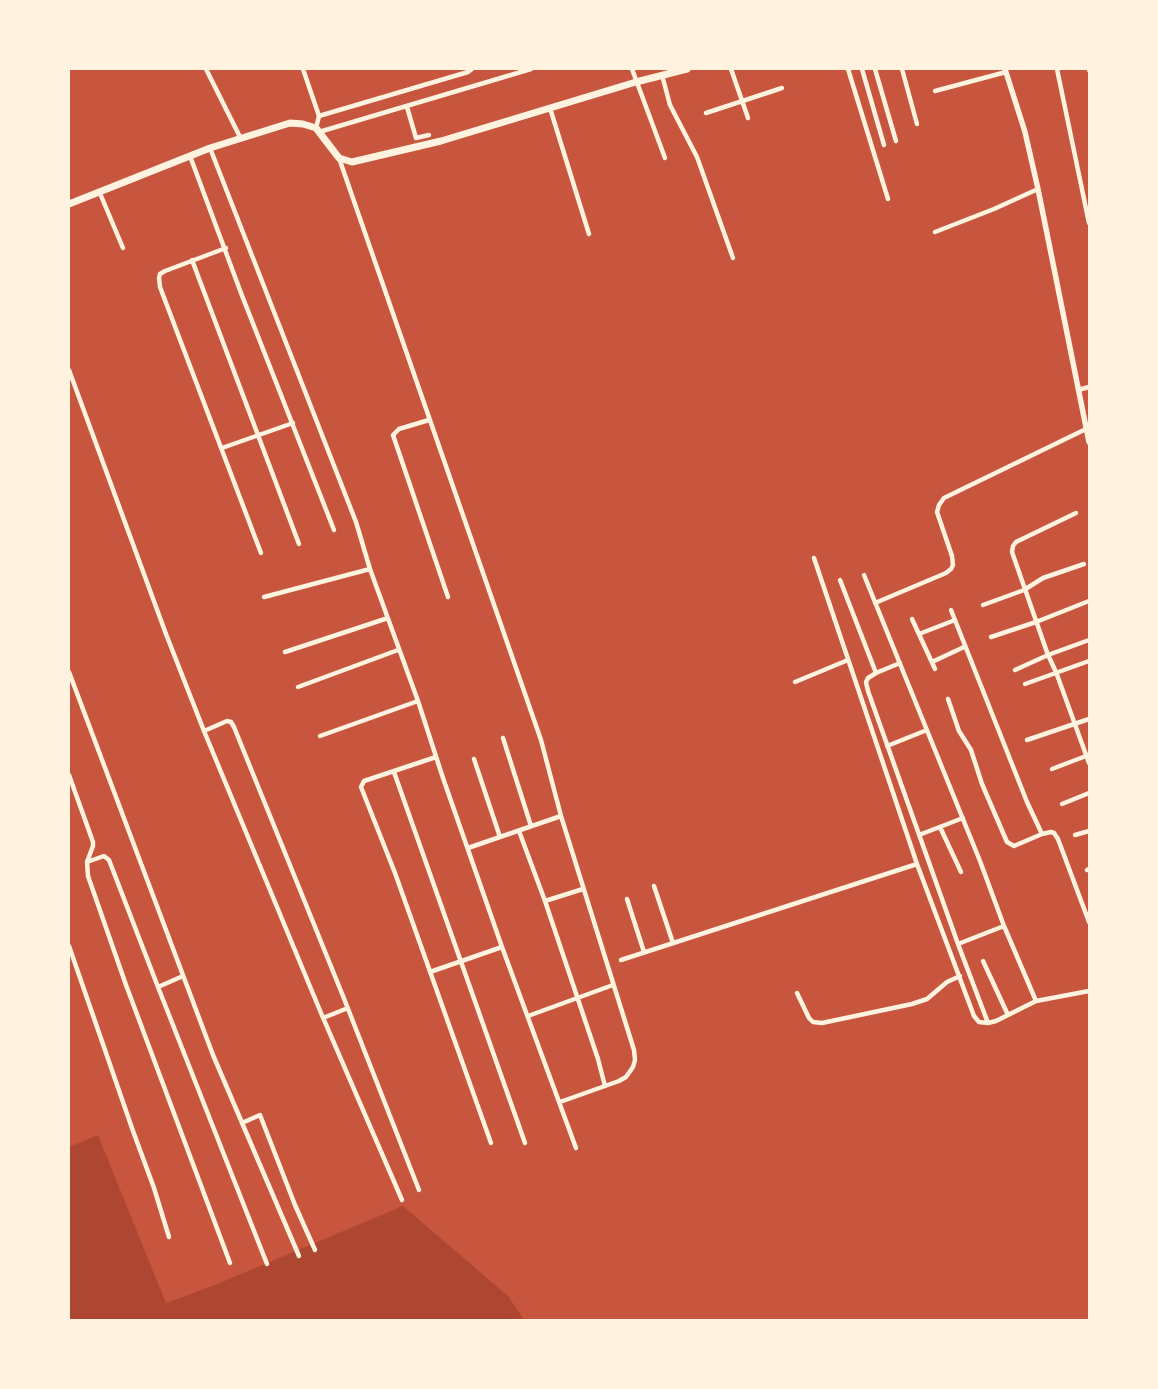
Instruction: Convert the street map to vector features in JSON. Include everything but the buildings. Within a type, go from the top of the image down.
[{"type":"main road","points":[[69,204],[210,148],[290,123],[303,124],[318,130],[339,158],[352,162],[441,142],[636,82],[687,69]]},
{"type":"street","points":[[206,69],[240,138]]},
{"type":"street","points":[[302,69],[319,116],[318,130],[407,107],[531,69]]},
{"type":"street","points":[[319,116],[468,72],[472,69]]},
{"type":"street","points":[[632,69],[665,158]]},
{"type":"street","points":[[731,69],[748,118]]},
{"type":"street","points":[[848,69],[888,199]]},
{"type":"street","points":[[862,69],[884,145]]},
{"type":"street","points":[[875,69],[896,141]]},
{"type":"street","points":[[902,69],[917,124]]},
{"type":"street","points":[[1057,69],[1089,224]]},
{"type":"street","points":[[936,91],[1005,70],[1022,123],[1038,188],[1089,442]]},
{"type":"street","points":[[662,75],[670,105],[697,156],[733,258]]},
{"type":"street","points":[[706,113],[782,88]]},
{"type":"street","points":[[407,107],[416,138],[428,135]]},
{"type":"street","points":[[550,108],[590,234]]},
{"type":"street","points":[[210,148],[356,522],[370,570],[418,701],[502,947],[576,1148]]},
{"type":"street","points":[[190,156],[226,248],[241,293],[334,530]]},
{"type":"street","points":[[339,158],[541,740],[561,816],[634,1050],[635,1060],[631,1071],[626,1077],[560,1102]]},
{"type":"street","points":[[935,232],[994,209],[1038,188]]},
{"type":"street","points":[[99,191],[123,248]]},
{"type":"street","points":[[226,248],[165,271],[160,274],[160,287],[261,553]]},
{"type":"street","points":[[192,260],[299,544]]},
{"type":"street","points":[[69,370],[204,732],[323,1018],[402,1200]]},
{"type":"street","points":[[1078,390],[1089,387]]},
{"type":"street","points":[[429,420],[399,429],[393,435],[448,597]]},
{"type":"street","points":[[222,448],[293,423]]},
{"type":"street","points":[[875,603],[946,573],[951,569],[953,565],[952,556],[937,512],[944,498],[1086,429]]},
{"type":"street","points":[[1076,513],[1016,542],[1012,552],[1024,590],[1089,763]]},
{"type":"street","points":[[814,558],[917,864],[974,1016],[979,1022],[988,1023],[1036,1001],[1089,991]]},
{"type":"street","points":[[983,606],[1024,590],[1043,578],[1084,564]]},
{"type":"street","points":[[264,597],[370,570]]},
{"type":"street","points":[[864,575],[928,730],[1004,926],[1036,1001]]},
{"type":"street","points":[[840,580],[876,673]]},
{"type":"street","points":[[991,637],[1089,601]]},
{"type":"street","points":[[951,610],[964,647],[1027,802],[1042,834]]},
{"type":"street","points":[[285,652],[388,618]]},
{"type":"street","points":[[912,620],[935,669]]},
{"type":"street","points":[[919,634],[955,620]]},
{"type":"street","points":[[1015,670],[1048,655],[1089,640]]},
{"type":"street","points":[[932,662],[964,647]]},
{"type":"street","points":[[298,687],[398,650]]},
{"type":"street","points":[[794,682],[848,660]]},
{"type":"street","points":[[1025,684],[1089,661]]},
{"type":"street","points":[[900,663],[868,678],[866,686],[918,835],[988,1023]]},
{"type":"street","points":[[69,672],[213,1055],[299,1256]]},
{"type":"street","points":[[948,699],[960,731],[971,750],[982,784],[1007,842],[1014,846],[1042,834],[1054,833],[1058,839],[1089,922]]},
{"type":"street","points":[[320,736],[418,701]]},
{"type":"street","points":[[1027,740],[1089,719]]},
{"type":"street","points":[[204,732],[227,721],[231,722],[234,727],[348,1008],[419,1190]]},
{"type":"street","points":[[887,746],[928,730]]},
{"type":"street","points":[[503,738],[531,826]]},
{"type":"street","points":[[1052,769],[1086,756]]},
{"type":"street","points":[[436,757],[364,781],[361,787],[395,873],[491,1143]]},
{"type":"street","points":[[474,759],[500,836]]},
{"type":"street","points":[[394,772],[526,1143]]},
{"type":"street","points":[[69,775],[93,842],[87,862],[88,876],[126,985],[230,1263]]},
{"type":"street","points":[[1062,804],[1089,794]]},
{"type":"street","points":[[468,848],[561,816]]},
{"type":"street","points":[[918,835],[963,818]]},
{"type":"street","points":[[940,827],[961,872]]},
{"type":"street","points":[[519,831],[546,901],[598,1059],[605,1086]]},
{"type":"street","points":[[1075,836],[1089,831]]},
{"type":"street","points":[[87,862],[104,856],[109,860],[267,1264]]},
{"type":"street","points":[[621,960],[917,864]]},
{"type":"street","points":[[654,886],[673,943]]},
{"type":"street","points":[[546,901],[583,889]]},
{"type":"street","points":[[627,899],[644,952]]},
{"type":"street","points":[[958,944],[1004,926]]},
{"type":"street","points":[[69,946],[126,1113],[154,1188],[169,1237]]},
{"type":"street","points":[[430,972],[502,947]]},
{"type":"street","points":[[983,960],[1008,1014]]},
{"type":"street","points":[[158,987],[183,976]]},
{"type":"street","points":[[797,993],[809,1018],[813,1022],[822,1023],[912,1004],[927,999],[947,982],[960,976]]},
{"type":"street","points":[[528,1016],[613,985]]},
{"type":"street","points":[[323,1018],[348,1008]]},
{"type":"street","points":[[242,1123],[260,1116],[315,1250]]},
{"type":"shaded area","points":[[98,1135],[166,1303],[215,1285],[403,1206],[508,1296],[524,1320],[69,1320],[69,1147]]}]
